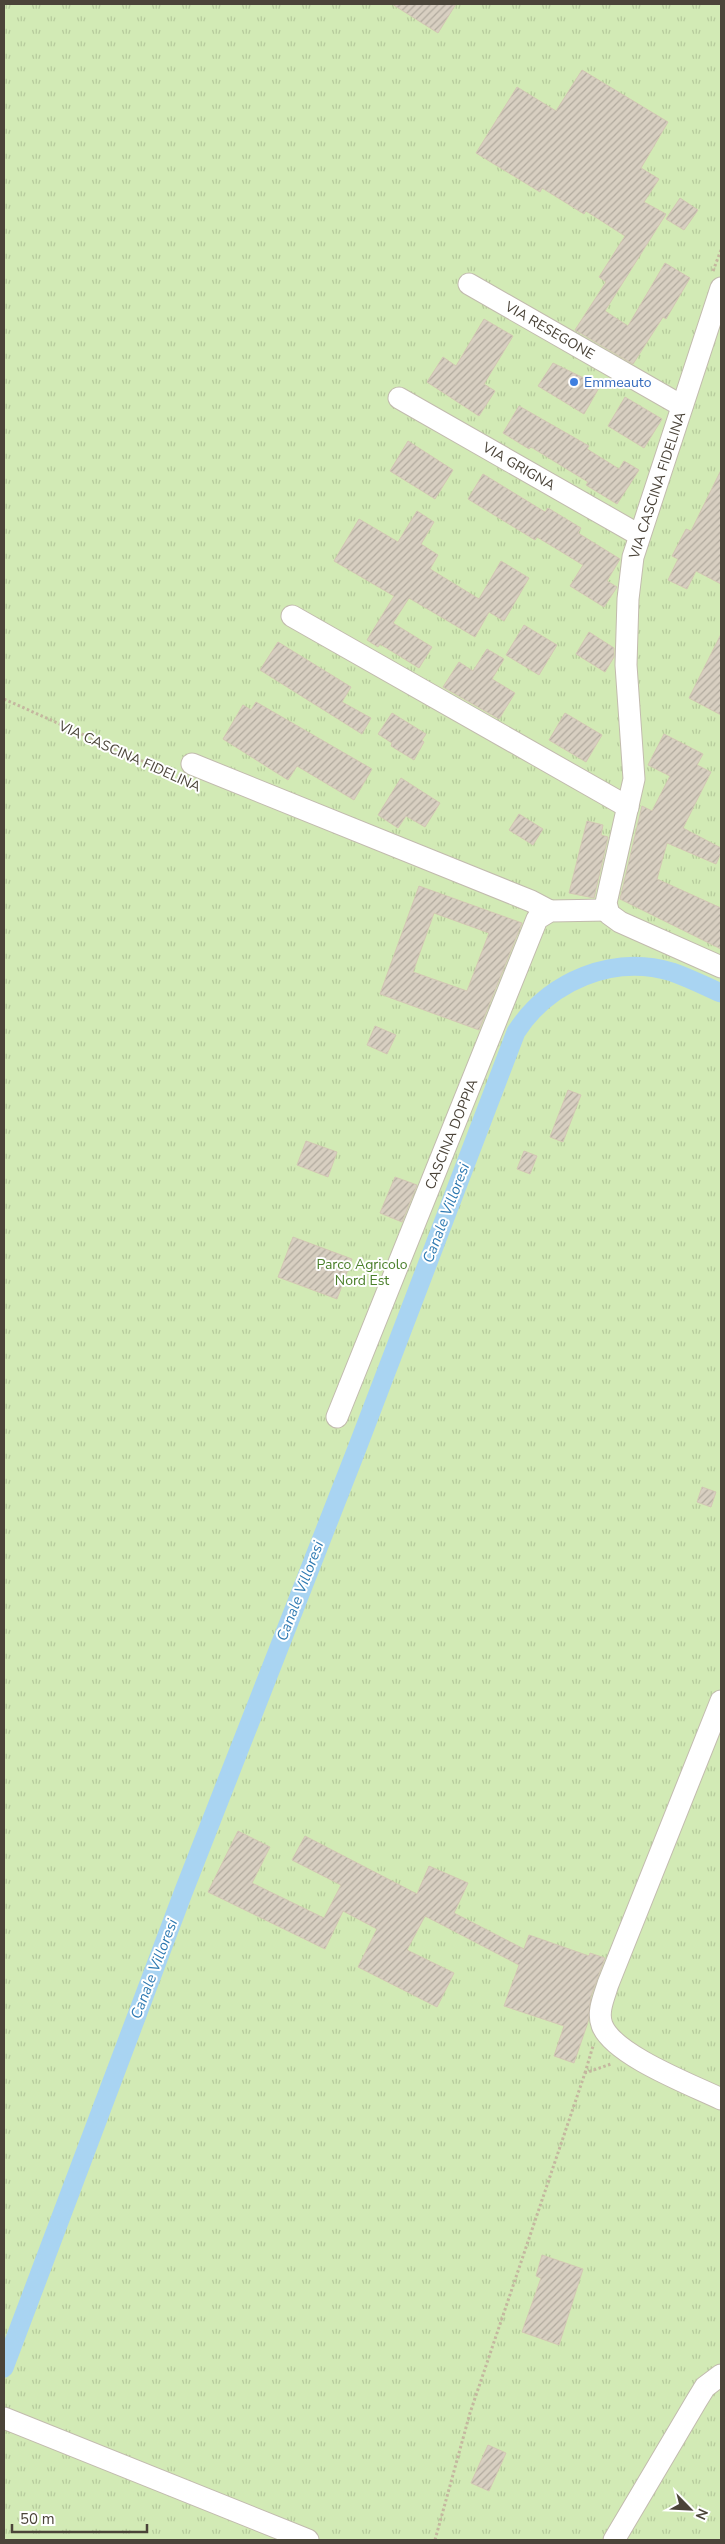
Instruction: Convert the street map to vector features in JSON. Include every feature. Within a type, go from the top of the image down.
[{"type":"street","name":"VIA RESEGONE","points":[[469,284],[682,406]]},
{"type":"street","name":"VIA CASCINA FIDELINA","points":[[607,910],[607,896],[634,779],[626,665],[626,628],[630,572],[639,535],[721,288]]},
{"type":"street","name":"VIA GRIGNA","points":[[399,398],[639,535]]},
{"type":"street","points":[[292,616],[628,807]]},
{"type":"street","points":[[189,772],[531,901],[550,911],[607,910],[612,917],[620,922],[721,967]]},
{"type":"street","name":"CASCINA DOPPIA","points":[[337,1417],[537,919],[550,911]]},
{"type":"street","points":[[721,1701],[608,1984],[601,2019],[606,2032],[624,2050],[721,2099]]},
{"type":"street","points":[[614,2540],[705,2387],[721,2375]]},
{"type":"street","points":[[4,2418],[308,2540]]},
{"type":"path","name":"VIA CASCINA FIDELINA","points":[[4,699],[189,772]]},
{"type":"path","points":[[435,2540],[470,2413],[585,2072],[615,2062]]},
{"type":"green space","name":"Parco Agricolo Nord Est","points":[[4,4],[721,4],[721,2540],[4,2540]]},
{"type":"building","points":[[392,4],[456,4],[438,33]]},
{"type":"building","points":[[582,70],[668,122],[641,168],[659,179],[644,202],[666,214],[605,311],[628,326],[665,263],[690,278],[666,319],[663,317],[633,364],[575,330],[606,282],[599,277],[625,236],[586,211],[584,214],[542,188],[540,192],[476,153],[517,87],[556,111]]},
{"type":"building","points":[[680,198],[698,210],[684,230],[666,219]]},
{"type":"building","points":[[484,319],[513,336],[484,384],[495,391],[479,416],[427,382],[443,357],[456,366]]},
{"type":"building","points":[[553,363],[600,386],[584,414],[538,386]]},
{"type":"building","points":[[625,397],[662,419],[644,448],[608,426]]},
{"type":"building","points":[[519,406],[589,446],[587,449],[619,469],[624,461],[639,470],[617,504],[586,485],[588,482],[531,447],[529,449],[503,433]]},
{"type":"building","points":[[408,441],[453,470],[435,499],[390,471]]},
{"type":"building","points":[[721,470],[721,584],[696,571],[687,589],[668,580],[678,559],[672,556],[686,529],[691,531]]},
{"type":"building","points":[[483,474],[545,512],[548,508],[581,528],[578,533],[620,559],[607,581],[617,587],[604,607],[570,586],[583,565],[537,537],[535,540],[468,499]]},
{"type":"building","points":[[417,511],[434,522],[421,544],[438,555],[430,569],[479,599],[501,561],[529,578],[504,621],[489,612],[475,637],[409,598],[393,623],[432,647],[419,668],[380,644],[378,647],[367,640],[394,596],[334,561],[359,519],[398,542]]},
{"type":"building","points":[[524,625],[557,645],[539,675],[506,655]]},
{"type":"building","points":[[589,632],[614,648],[614,657],[605,672],[576,654]]},
{"type":"building","points":[[721,634],[721,715],[689,698]]},
{"type":"building","points":[[278,642],[351,687],[342,702],[371,718],[362,734],[260,670]]},
{"type":"building","points":[[487,649],[504,659],[492,679],[515,693],[499,719],[443,687],[459,662],[473,671]]},
{"type":"building","points":[[256,702],[372,769],[354,800],[297,766],[288,780],[223,739],[243,705],[251,710]]},
{"type":"building","points":[[392,713],[426,734],[422,740],[424,742],[414,760],[391,746],[392,743],[378,734]]},
{"type":"building","points":[[565,713],[602,735],[586,762],[549,740]]},
{"type":"building","points":[[664,734],[703,754],[697,765],[711,772],[683,828],[721,848],[721,853],[716,864],[667,843],[657,879],[721,908],[721,949],[620,899],[642,806],[652,811],[670,776],[648,765]]},
{"type":"building","points":[[401,778],[440,803],[425,827],[406,816],[398,828],[378,815]]},
{"type":"building","points":[[519,814],[543,829],[533,845],[509,830]]},
{"type":"building","points":[[587,821],[603,825],[601,835],[608,837],[594,898],[569,893]]},
{"type":"building","points":[[419,886],[522,923],[479,1030],[380,994]],"holes":[[[434,913],[489,933],[467,991],[413,972]]]},
{"type":"building","points":[[375,1026],[396,1035],[387,1054],[367,1045]]},
{"type":"building","points":[[568,1090],[581,1095],[563,1142],[550,1137]]},
{"type":"building","points":[[306,1141],[337,1152],[328,1177],[297,1165]]},
{"type":"building","points":[[524,1151],[537,1156],[530,1174],[517,1169]]},
{"type":"building","points":[[395,1177],[417,1185],[402,1222],[380,1213]]},
{"type":"building","points":[[293,1237],[352,1259],[337,1299],[278,1277]]},
{"type":"building","points":[[702,1487],[716,1492],[711,1507],[697,1502]]},
{"type":"building","points":[[238,1831],[270,1847],[252,1883],[324,1918],[341,1885],[292,1860],[305,1836],[417,1894],[429,1866],[468,1883],[454,1913],[524,1949],[529,1935],[589,1956],[590,1953],[605,1958],[591,1996],[588,2022],[574,2063],[554,2056],[564,2026],[504,2006],[519,1965],[425,1916],[407,1950],[454,1973],[437,2007],[358,1967],[377,1929],[343,1911],[325,1949],[208,1892]]},
{"type":"building","points":[[542,2255],[583,2269],[559,2345],[522,2332],[541,2278],[536,2276]]},
{"type":"building","points":[[488,2445],[506,2453],[489,2491],[471,2483]]},
{"type":"waterway","name":"Canale Villoresi","points":[[4,2368],[183,1893],[356,1451],[516,1032],[530,1014],[564,986],[584,976],[605,970],[627,967],[650,967],[672,972],[721,993]]},
{"type":"place","name":"Emmeauto","points":[[574,382]]}]
